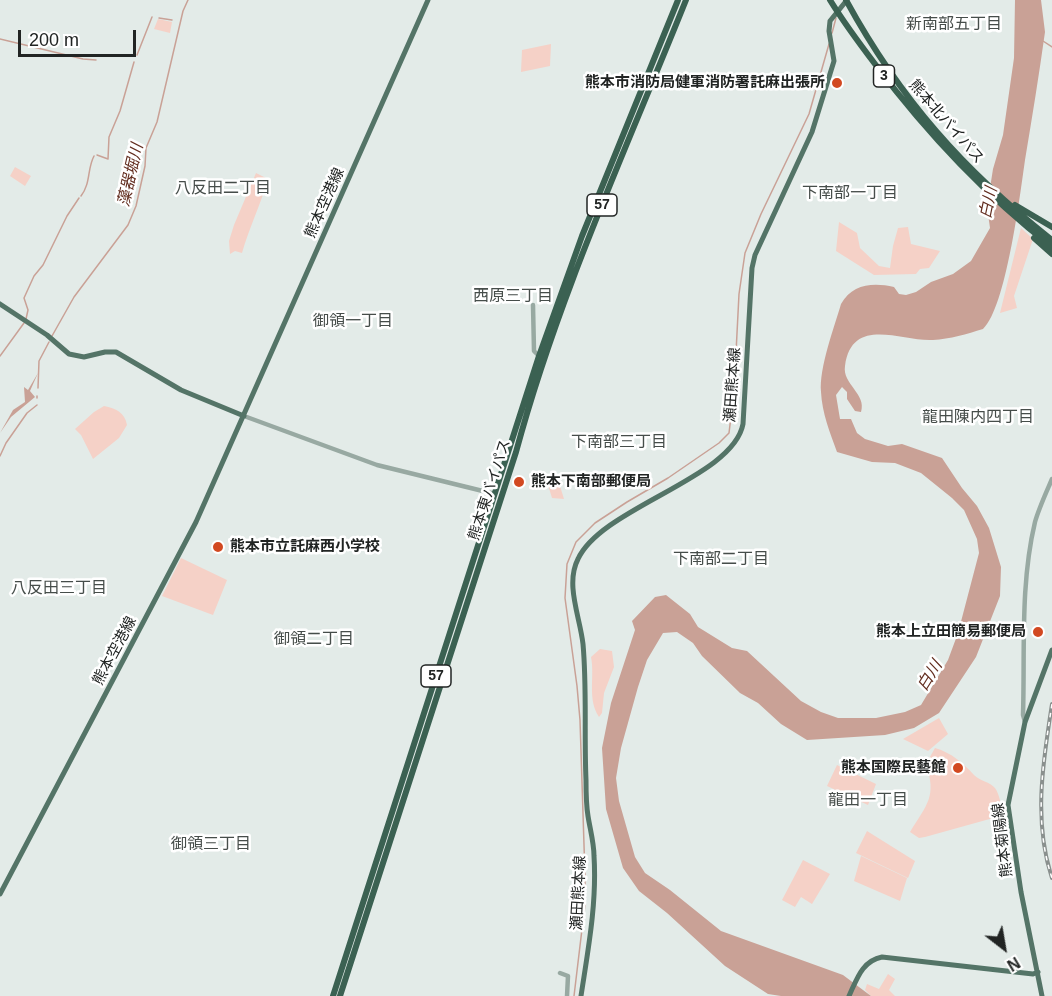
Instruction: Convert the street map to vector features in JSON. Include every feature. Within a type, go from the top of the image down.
[{"type":"highway","name":"熊本東バイパス","points":[[333,996],[539,356],[582,236],[678,0]]},
{"type":"highway","name":"熊本東バイパス","points":[[340,996],[526,412],[587,240],[686,0]]},
{"type":"highway","name":"熊本北バイパス","points":[[830,0],[896,92],[1006,210],[1052,247]]},
{"type":"highway","name":"熊本北バイパス","points":[[846,0],[900,88],[945,146],[1038,236],[1052,240]]},
{"type":"highway","name":"3","points":[[994,192],[1052,227]]},
{"type":"highway","name":"3","points":[[1038,236],[1052,254]]},
{"type":"main road","name":"熊本空港線","points":[[0,894],[195,524],[428,0]]},
{"type":"main road","name":"瀬田熊本線","points":[[581,996],[593,908],[594,854],[587,813],[584,655],[573,584],[577,559],[597,537],[622,518],[698,472],[734,446],[739,438],[743,424],[752,268],[763,236],[812,132],[834,61],[829,26],[846,0]]},
{"type":"main road","points":[[0,304],[47,335],[69,354],[84,357],[116,351],[181,390],[244,416]]},
{"type":"main road","name":"熊本菊陽線","points":[[1042,996],[1024,907],[1008,805],[1025,722],[1052,650]]},
{"type":"main road","points":[[849,996],[868,963],[876,958],[889,956],[1033,974],[1038,972]]},
{"type":"street","points":[[533,305],[534,351],[539,356]]},
{"type":"street","points":[[244,416],[377,465],[493,495],[502,490]]},
{"type":"street","points":[[1025,722],[1023,715],[1024,606],[1027,577],[1035,522],[1052,479]]},
{"type":"street","points":[[560,973],[568,976],[567,996]]},
{"type":"shaded area","points":[[158,19],[172,22],[170,33],[154,29]]},
{"type":"shaded area","points":[[551,44],[550,66],[521,72],[522,50]]},
{"type":"shaded area","points":[[15,167],[31,176],[25,186],[10,176]]},
{"type":"shaded area","points":[[256,173],[268,179],[242,253],[235,251],[230,254],[229,241],[234,225]]},
{"type":"shaded area","points":[[839,222],[857,233],[860,248],[879,266],[890,268],[898,228],[908,227],[911,244],[940,251],[929,268],[920,269],[916,274],[874,275],[836,251]]},
{"type":"shaded area","points":[[1021,228],[1033,239],[1014,296],[1017,308],[1000,313]]},
{"type":"shaded area","points":[[104,406],[119,412],[127,425],[119,438],[93,459],[81,435],[75,429]]},
{"type":"shaded area","points":[[548,485],[560,486],[564,499],[552,498]]},
{"type":"shaded area","points":[[181,558],[227,580],[213,615],[162,596]]},
{"type":"shaded area","points":[[600,649],[612,651],[614,667],[604,693],[602,713],[599,717],[593,703],[591,657]]},
{"type":"shaded area","points":[[939,718],[948,734],[928,751],[903,739]]},
{"type":"shaded area","points":[[935,748],[952,756],[976,777],[993,786],[998,794],[1004,815],[925,837],[919,838],[910,832],[928,800],[931,785],[926,764]]},
{"type":"shaded area","points":[[837,765],[876,784],[868,805],[827,786]]},
{"type":"shaded area","points":[[867,831],[915,861],[908,878],[856,853]]},
{"type":"shaded area","points":[[861,856],[907,878],[900,901],[854,881]]},
{"type":"shaded area","points":[[803,860],[830,874],[812,904],[801,897],[795,907],[782,900]]},
{"type":"shaded area","points":[[888,974],[895,979],[889,990],[895,996],[871,996],[865,990],[867,984],[879,989]]},
{"type":"water","name":"白川","points":[[1015,0],[1041,0],[1045,32],[1011,250],[999,299],[991,317],[983,329],[946,339],[921,340],[880,335],[868,336],[857,341],[850,350],[845,372],[861,400],[861,412],[855,411],[847,399],[847,392],[842,387],[836,395],[840,419],[851,419],[857,433],[865,439],[888,446],[902,444],[942,458],[977,506],[989,528],[1001,567],[1000,596],[976,657],[939,713],[914,728],[885,735],[807,740],[781,724],[758,703],[740,693],[702,656],[693,643],[677,632],[663,633],[647,660],[621,748],[616,778],[619,801],[635,857],[645,873],[721,931],[843,975],[871,996],[768,994],[725,966],[667,913],[639,891],[623,868],[606,809],[602,748],[611,703],[635,630],[632,621],[655,597],[666,595],[690,614],[698,627],[732,648],[747,651],[801,701],[838,718],[876,718],[905,712],[921,705],[948,660],[958,633],[979,553],[977,539],[964,510],[921,473],[895,463],[872,462],[837,452],[822,400],[822,372],[841,304],[851,292],[864,286],[878,285],[894,287],[899,294],[906,295],[916,292],[931,282],[953,274],[971,261],[990,228],[987,207],[993,169],[1003,135],[1014,58]]},
{"type":"water","points":[[38,373],[30,391],[35,397],[11,417],[0,433],[13,410],[25,402],[24,387],[28,390]]},
{"type":"waterway","name":"藻器堀川","points":[[52,336],[74,297],[128,225],[136,206],[145,166],[146,148],[157,122],[183,11],[188,0]]},
{"type":"waterway","points":[[137,55],[152,17]]},
{"type":"waterway","points":[[159,18],[172,20]]},
{"type":"waterway","points":[[832,33],[836,18]]},
{"type":"waterway","points":[[0,39],[83,59],[96,60]]},
{"type":"waterway","points":[[1043,41],[1052,47]]},
{"type":"waterway","points":[[574,996],[585,904],[585,876],[580,720],[565,598],[567,564],[576,542],[595,523],[668,478],[719,443],[729,433],[734,392],[739,294],[745,253],[809,114],[829,44]]},
{"type":"waterway","points":[[97,155],[108,159],[109,137],[120,111],[134,62]]},
{"type":"waterway","points":[[81,196],[94,156]]},
{"type":"waterway","points":[[26,319],[28,310],[24,298],[34,276],[43,265],[67,216],[79,198]]},
{"type":"waterway","points":[[0,356],[24,323]]},
{"type":"waterway","name":"藻器堀川","points":[[38,388],[39,361],[49,342]]},
{"type":"waterway","name":"藻器堀川","points":[[0,456],[6,443],[27,413],[37,405]]},
{"type":"railway","points":[[1052,704],[1043,770],[1041,813],[1046,857],[1052,878]]},
{"type":"place","name":"熊本市消防局健軍消防署託麻出張所","points":[[837,83]]},
{"type":"place","name":"熊本下南部郵便局","points":[[519,482]]},
{"type":"place","name":"熊本市立託麻西小学校","points":[[218,547]]},
{"type":"place","name":"熊本上立田簡易郵便局","points":[[1038,632]]},
{"type":"place","name":"熊本国際民藝館","points":[[958,768]]},
{"type":"district","name":"新南部五丁目","points":[[954,25]]},
{"type":"district","name":"八反田二丁目","points":[[223,189]]},
{"type":"district","name":"下南部一丁目","points":[[850,194]]},
{"type":"district","name":"西原三丁目","points":[[513,297]]},
{"type":"district","name":"御領一丁目","points":[[353,322]]},
{"type":"district","name":"龍田陳内四丁目","points":[[978,418]]},
{"type":"district","name":"下南部三丁目","points":[[619,443]]},
{"type":"district","name":"下南部二丁目","points":[[721,560]]},
{"type":"district","name":"八反田三丁目","points":[[59,589]]},
{"type":"district","name":"御領二丁目","points":[[314,640]]},
{"type":"district","name":"龍田一丁目","points":[[868,801]]},
{"type":"district","name":"御領三丁目","points":[[211,845]]}]
